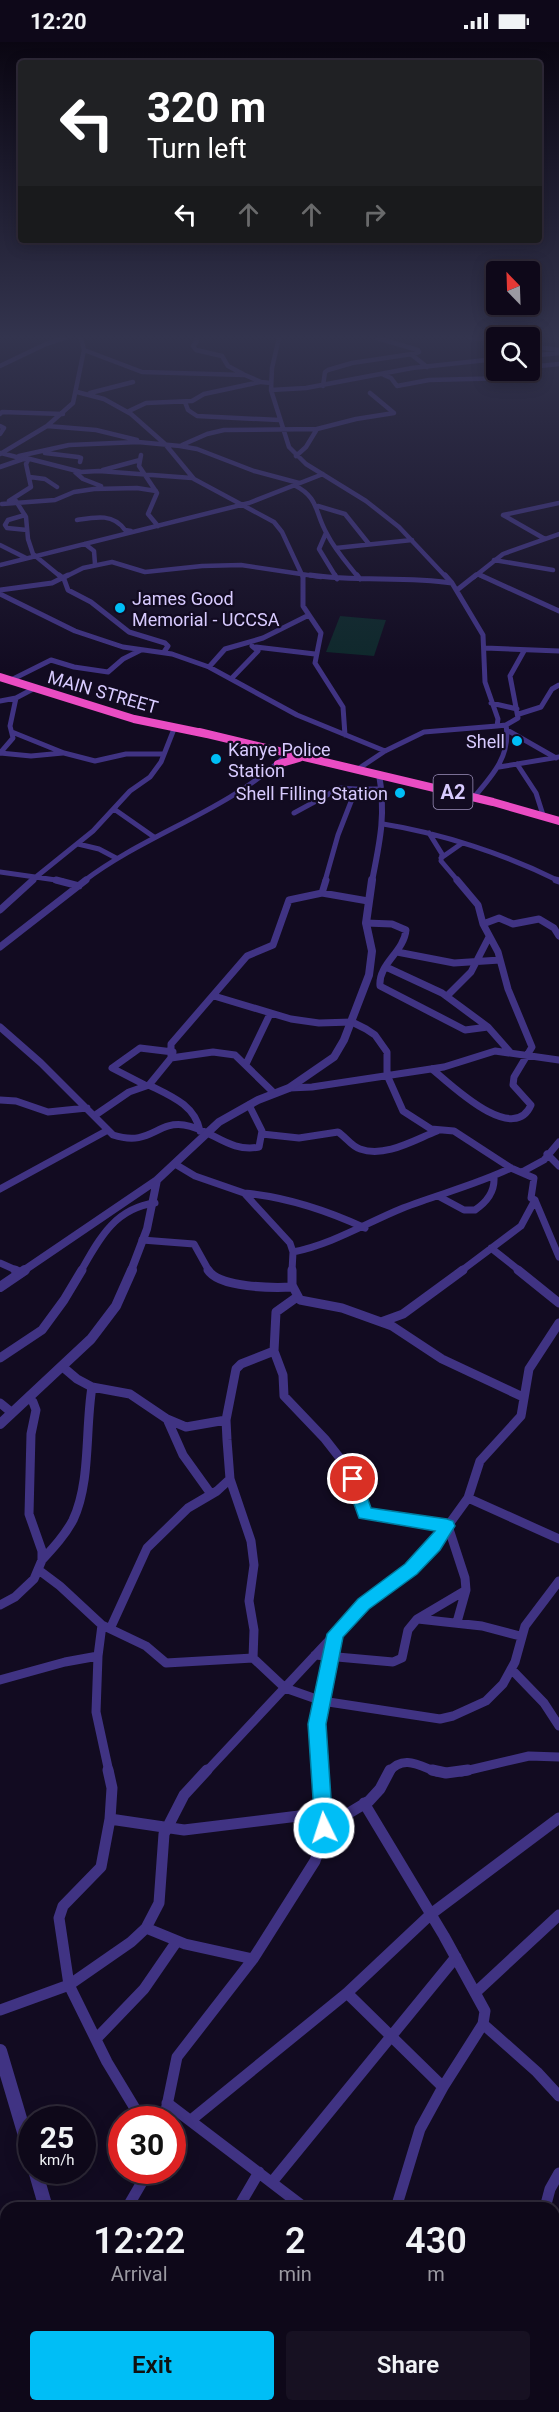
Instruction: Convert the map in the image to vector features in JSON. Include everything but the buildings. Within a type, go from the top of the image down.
[{"type":"highway","name":"MAIN STREET","points":[[0,677],[33,689],[174,729],[199,732],[346,767]]},
{"type":"highway","name":"MAIN STREET","points":[[199,732],[474,797],[559,821]]},
{"type":"highway","points":[[272,750],[275,758],[273,767]]},
{"type":"highway","points":[[273,767],[289,759],[303,757]]},
{"type":"street","points":[[15,501],[31,487],[22,449]]},
{"type":"street","points":[[0,467],[51,449]]},
{"type":"street","points":[[169,449],[192,478],[281,529],[303,575],[303,602],[320,630],[320,642],[315,654],[317,666],[343,707],[345,735]]},
{"type":"street","points":[[174,453],[178,449]]},
{"type":"street","points":[[195,449],[297,484],[310,494],[318,506],[326,533],[360,579]]},
{"type":"street","points":[[292,449],[296,456],[366,501],[412,540],[452,583],[477,621],[483,635],[485,682],[498,720],[497,726]]},
{"type":"street","points":[[296,456],[304,449]]},
{"type":"street","points":[[38,452],[78,457],[81,458],[80,462]]},
{"type":"street","points":[[1,453],[72,470],[101,470],[146,476],[192,478]]},
{"type":"street","points":[[101,470],[141,457],[139,466],[156,491]]},
{"type":"street","points":[[123,464],[139,466]]},
{"type":"street","points":[[72,470],[87,481],[106,488]]},
{"type":"street","points":[[0,565],[242,505],[266,498],[323,474]]},
{"type":"street","points":[[30,477],[45,479],[57,487]]},
{"type":"street","points":[[1,504],[15,501],[55,500],[74,492],[106,488],[156,491]]},
{"type":"street","points":[[156,491],[148,514],[158,526]]},
{"type":"street","points":[[15,501],[25,515],[35,556],[63,578],[66,586]]},
{"type":"street","points":[[559,503],[550,503],[503,515],[547,538],[559,539]]},
{"type":"street","points":[[318,506],[345,514],[369,544]]},
{"type":"street","points":[[25,515],[8,520],[5,525],[7,528],[27,530]]},
{"type":"street","points":[[77,520],[111,518],[121,522],[125,530],[135,531]]},
{"type":"street","points":[[326,533],[319,549],[337,579]]},
{"type":"street","points":[[457,590],[503,554],[559,534]]},
{"type":"street","points":[[336,548],[412,540]]},
{"type":"street","points":[[86,544],[94,551],[95,564]]},
{"type":"street","points":[[0,545],[26,558]]},
{"type":"street","points":[[494,560],[553,570]]},
{"type":"street","points":[[0,592],[52,583],[95,564],[120,562],[138,571],[152,573],[202,566],[241,566],[337,579],[428,579],[452,583]]},
{"type":"street","points":[[478,574],[559,611]]},
{"type":"street","points":[[52,583],[66,586],[129,632],[165,643],[168,646],[164,652]]},
{"type":"street","points":[[0,592],[75,631],[123,647],[164,652],[209,667],[291,712],[385,751]]},
{"type":"street","points":[[209,667],[222,650],[245,644],[293,625],[309,615]]},
{"type":"street","points":[[245,644],[315,654]]},
{"type":"street","points":[[232,678],[258,651],[256,647]]},
{"type":"street","points":[[485,648],[559,651]]},
{"type":"street","points":[[9,681],[51,660],[74,667],[108,672],[123,658],[142,650]]},
{"type":"street","points":[[474,797],[499,767],[505,750],[507,727],[518,718],[511,691],[510,675],[525,651]]},
{"type":"street","points":[[491,704],[518,712],[541,707],[552,689],[559,685]]},
{"type":"street","points":[[0,701],[16,698],[33,689]]},
{"type":"street","points":[[0,752],[12,740],[11,717],[16,698]]},
{"type":"street","points":[[358,769],[385,751],[431,731],[497,726],[507,727],[557,758]]},
{"type":"street","points":[[0,910],[36,877],[78,844],[130,791],[150,777],[161,762],[174,729]]},
{"type":"street","points":[[12,732],[64,753],[95,761],[126,754],[163,754]]},
{"type":"street","points":[[0,752],[26,757],[64,753]]},
{"type":"street","points":[[0,947],[116,858],[201,814],[249,785],[273,767],[287,752]]},
{"type":"street","points":[[499,767],[557,758]]},
{"type":"street","points":[[517,764],[536,793],[543,816]]},
{"type":"street","points":[[0,1287],[158,1180],[203,1132],[249,1105],[289,1088],[334,1058],[352,1022],[359,996],[369,975],[372,951],[366,923],[368,901],[383,824],[383,799],[379,774]]},
{"type":"street","points":[[294,813],[340,788],[380,789]]},
{"type":"street","points":[[322,893],[338,835],[357,789]]},
{"type":"street","points":[[114,809],[154,837]]},
{"type":"street","points":[[383,824],[461,844],[530,867],[559,881]]},
{"type":"street","points":[[429,834],[442,854],[441,861],[478,905],[483,924],[500,960],[508,989],[532,1047],[514,1077],[513,1085],[531,1105],[528,1113],[512,1118],[489,1114],[432,1069]]},
{"type":"street","points":[[78,844],[99,849],[116,858]]},
{"type":"street","points":[[441,858],[461,844]]},
{"type":"street","points":[[0,872],[59,880],[79,886]]},
{"type":"street","points":[[94,1116],[129,1092],[147,1085],[171,1054],[171,1044],[247,956],[273,945],[289,900],[322,893],[368,901]]},
{"type":"street","points":[[483,924],[499,918],[506,924],[512,925],[539,919],[556,927],[559,936]]},
{"type":"street","points":[[366,923],[392,924],[406,930],[407,933],[378,981],[380,986],[468,1031],[488,1027]]},
{"type":"street","points":[[447,996],[466,978],[476,963],[479,950],[489,937]]},
{"type":"street","points":[[397,952],[445,963],[500,960]]},
{"type":"street","points":[[386,967],[447,996],[488,1027],[510,1052]]},
{"type":"street","points":[[214,996],[270,1014],[319,1023],[352,1022],[375,1035],[389,1056],[387,1075],[403,1111],[431,1129],[454,1131],[511,1168],[535,1180],[531,1198],[534,1200],[559,1257]]},
{"type":"street","points":[[246,1064],[270,1014]]},
{"type":"street","points":[[0,1027],[41,1063],[113,1136],[134,1142],[171,1126],[186,1126],[247,1150],[262,1144],[261,1126],[249,1105]]},
{"type":"street","points":[[203,1132],[197,1119],[184,1104],[112,1068],[140,1046],[148,1046],[171,1054],[228,1053],[246,1064],[274,1093]]},
{"type":"street","points":[[289,1088],[312,1087],[432,1069],[495,1051],[558,1061]]},
{"type":"street","points":[[0,1100],[7,1099],[54,1113],[87,1108]]},
{"type":"street","points":[[0,1189],[108,1130]]},
{"type":"street","points":[[262,1134],[299,1138],[338,1132],[355,1147],[376,1151],[438,1130]]},
{"type":"street","points":[[522,1172],[544,1160],[559,1142]]},
{"type":"street","points":[[547,1154],[559,1166]]},
{"type":"street","points":[[175,1164],[195,1176],[244,1193],[268,1194],[342,1216],[365,1228]]},
{"type":"street","points":[[293,1252],[332,1242],[403,1208],[494,1177],[511,1168]]},
{"type":"street","points":[[438,1196],[464,1210],[475,1210],[492,1192],[496,1183],[494,1177]]},
{"type":"street","points":[[0,1424],[64,1368],[93,1338],[112,1312],[155,1203],[158,1180]]},
{"type":"street","points":[[244,1193],[285,1237],[293,1252],[293,1287],[297,1297],[305,1302],[342,1308],[381,1322],[405,1333],[442,1359],[523,1396]]},
{"type":"street","points":[[381,1322],[403,1314],[523,1226],[529,1205],[534,1200]]},
{"type":"street","points":[[0,1358],[43,1329],[63,1303],[101,1240],[120,1217],[136,1207],[155,1203]]},
{"type":"street","points":[[142,1240],[194,1244],[211,1275],[219,1281],[266,1288],[293,1287]]},
{"type":"street","points":[[491,1248],[559,1303]]},
{"type":"street","points":[[0,1263],[21,1273]]},
{"type":"street","points":[[297,1297],[276,1312],[274,1351],[283,1375],[284,1396],[325,1438],[350,1470],[362,1511],[369,1515],[447,1526]]},
{"type":"street","points":[[0,2010],[69,1985],[122,1949],[146,1928],[159,1903],[161,1846],[166,1829],[184,1795],[363,1604],[411,1569],[434,1545],[468,1498],[480,1461],[521,1416],[529,1369],[559,1323]]},
{"type":"street","points":[[253,1658],[254,1630],[249,1601],[254,1565],[251,1541],[230,1479],[226,1420],[236,1369],[241,1364],[274,1351]]},
{"type":"street","points":[[64,1368],[77,1379],[92,1387],[130,1394],[167,1419],[186,1427],[226,1420]]},
{"type":"street","points":[[42,1560],[64,1538],[80,1506],[92,1387]]},
{"type":"street","points":[[0,1605],[27,1587],[40,1571],[42,1560],[42,1551],[29,1514],[31,1434],[36,1410],[33,1402],[28,1398]]},
{"type":"street","points":[[0,1403],[11,1412]]},
{"type":"street","points":[[167,1419],[183,1455],[211,1494]]},
{"type":"street","points":[[134,2106],[69,1985],[60,1911],[101,1868],[110,1819],[112,1788],[96,1712],[98,1656],[106,1627],[147,1548],[188,1508],[230,1479]]},
{"type":"street","points":[[468,1498],[559,1539]]},
{"type":"street","points":[[447,1526],[465,1578],[466,1590],[457,1622]]},
{"type":"street","points":[[40,1571],[106,1627],[146,1646],[170,1665],[253,1658],[285,1688],[322,1701],[375,1707],[430,1718],[453,1717],[491,1698],[501,1689],[511,1669],[520,1636],[529,1619],[559,1581]]},
{"type":"street","points":[[315,1655],[371,1661],[398,1661],[402,1658],[408,1630],[417,1619],[466,1590]]},
{"type":"street","points":[[417,1619],[482,1626],[520,1636]]},
{"type":"street","points":[[166,2106],[177,2057],[253,1959],[315,1861],[322,1844],[324,1828],[317,1732],[335,1634]]},
{"type":"street","points":[[0,1680],[65,1662],[98,1656]]},
{"type":"street","points":[[511,1669],[544,1703],[559,1726]]},
{"type":"street","points":[[324,1828],[364,1803],[379,1790],[388,1772],[396,1764],[406,1761],[447,1773],[529,1755],[559,1757]]},
{"type":"street","points":[[364,1803],[485,2011],[483,2024],[442,2087],[416,2140],[398,2202]]},
{"type":"street","points":[[110,1819],[166,1829],[206,1829],[323,1813]]},
{"type":"street","points":[[191,2121],[347,1993],[430,1914],[559,1818]]},
{"type":"street","points":[[475,1993],[559,1915]]},
{"type":"street","points":[[146,1928],[177,1941],[253,1959]]},
{"type":"street","points":[[96,2039],[144,1989],[177,1941]]},
{"type":"street","points":[[273,2182],[456,1958]]},
{"type":"street","points":[[347,1993],[442,2087]]},
{"type":"street","points":[[483,2024],[537,2072],[559,2096]]},
{"type":"street","points":[[0,2051],[18,2112]]},
{"type":"street","points":[[167,2103],[298,2202]]},
{"type":"street","points":[[242,2202],[259,2172]]},
{"type":"street","points":[[547,2202],[550,2189],[559,2173]]},
{"type":"street","points":[[39,2184],[44,2202]]},
{"type":"street","points":[[130,2202],[141,2184]]},
{"type":"green space","points":[[340,616],[386,620],[374,656],[326,652]]},
{"type":"place","name":"James Good Memorial - UCCSA","points":[[120,608]]},
{"type":"place","name":"Shell","points":[[517,741]]},
{"type":"place","name":"Kanye Police Station","points":[[216,759]]},
{"type":"place","name":"Shell Filling Station","points":[[400,793]]},
{"type":"route","points":[[324,1828],[317,1724],[335,1634],[363,1604],[425,1556],[447,1526],[369,1515],[362,1511],[353,1479]]}]
